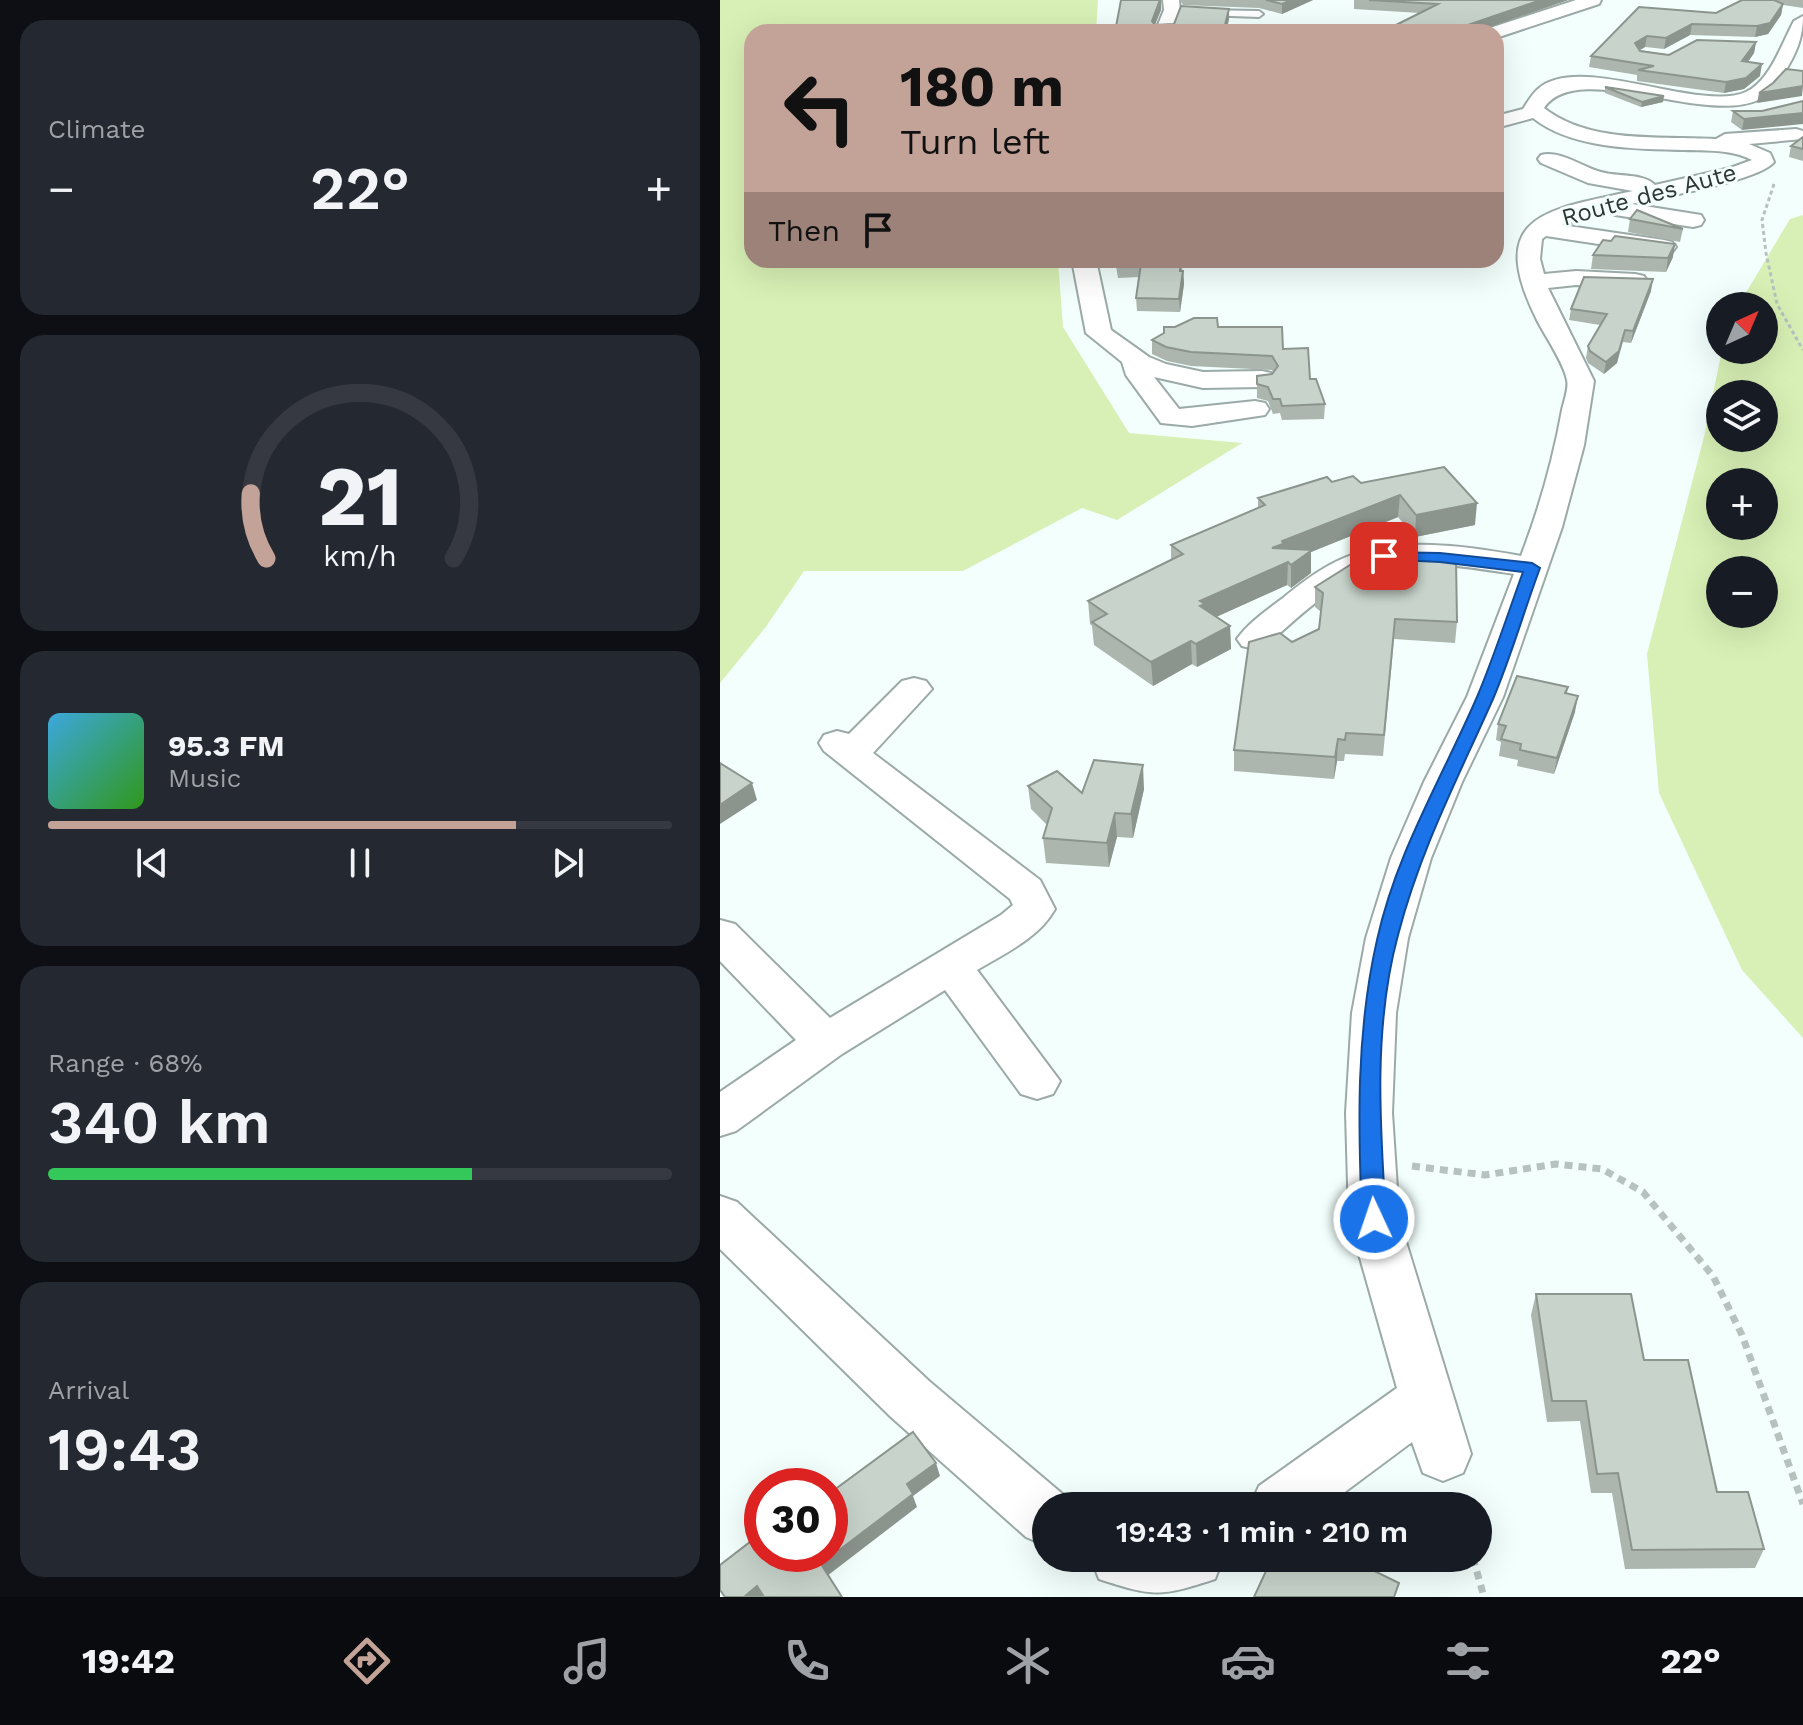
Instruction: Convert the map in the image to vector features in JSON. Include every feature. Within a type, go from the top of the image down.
[{"type":"street","points":[[1504,29],[1593,0]]},
{"type":"street","points":[[1504,120],[1535,112],[1535,101],[1544,93],[1572,85],[1613,84],[1718,102],[1746,99],[1782,73],[1792,38]]},
{"type":"street","points":[[1600,72],[1644,79],[1675,97],[1681,104],[1707,111],[1767,112]]},
{"type":"street","name":"Route des Aute","points":[[1443,1454],[1374,1219],[1369,1113],[1374,1013],[1387,938],[1411,858],[1443,782],[1485,697],[1532,568],[1570,445],[1581,381],[1547,315],[1534,282],[1528,259],[1531,236],[1559,216],[1761,166],[1764,162],[1763,157],[1754,152],[1731,146],[1658,144],[1587,133],[1553,123],[1535,112]]},
{"type":"street","points":[[1691,144],[1699,140],[1746,139],[1794,144]]},
{"type":"street","points":[[1548,159],[1613,182],[1673,188]]},
{"type":"street","points":[[1596,205],[1693,220]]},
{"type":"street","points":[[1540,228],[1669,248]]},
{"type":"street","points":[[1086,268],[1099,333],[1140,363],[1182,377],[1262,379]]},
{"type":"street","points":[[1534,282],[1576,278],[1649,281]]},
{"type":"street","points":[[1134,358],[1139,375],[1171,417],[1192,418],[1255,409]]},
{"type":"street","points":[[1254,639],[1271,623],[1355,565],[1384,556],[1440,557],[1532,568]]},
{"type":"street","points":[[720,1117],[826,1042],[1016,926],[1035,909],[1026,890],[845,748],[914,689]]},
{"type":"street","points":[[720,935],[826,1042]]},
{"type":"street","points":[[950,965],[1037,1081]]},
{"type":"street","points":[[720,1217],[910,1399],[1032,1505]]},
{"type":"street","points":[[1298,1492],[1428,1397]]},
{"type":"lane","points":[[1226,10],[1194,11],[1259,14]]},
{"type":"path","points":[[1761,166],[1776,180],[1762,220],[1777,304],[1803,350]]},
{"type":"path","points":[[1371,1160],[1485,1175],[1556,1164],[1602,1169],[1643,1192],[1713,1276],[1742,1335],[1803,1504]]},
{"type":"path","points":[[1477,1572],[1484,1597]]},
{"type":"green space","points":[[720,0],[1098,0],[1096,24],[744,24],[744,268],[1059,268],[1063,327],[1129,433],[1242,443],[1117,520],[1082,508],[963,571],[804,571],[765,628],[720,683]]},
{"type":"green space","points":[[1803,215],[1803,1038],[1742,970],[1659,793],[1647,654],[1706,427],[1706,452],[1778,452],[1778,380],[1716,380],[1719,364],[1778,364],[1778,292],[1746,292],[1790,219]]},
{"type":"building","points":[[1121,0],[1160,0],[1152,21],[1154,24],[1116,24]]},
{"type":"building","points":[[1266,0],[1291,0],[1282,4]]},
{"type":"building","points":[[1369,0],[1541,0],[1471,24],[1398,24],[1438,4]]},
{"type":"building","points":[[1742,0],[1774,0],[1783,4],[1770,23],[1757,26],[1692,24],[1666,38],[1647,36],[1635,43],[1640,51],[1669,55],[1697,40],[1756,42],[1742,61],[1762,64],[1746,78],[1726,82],[1638,70],[1654,66],[1591,56],[1639,7],[1716,13]]},
{"type":"building","points":[[1181,6],[1229,9],[1225,24],[1174,24]]},
{"type":"building","points":[[1786,69],[1803,71],[1803,86],[1759,93],[1773,83]]},
{"type":"building","points":[[1605,87],[1612,88],[1664,96],[1642,102]]},
{"type":"building","points":[[1803,101],[1803,113],[1744,119],[1733,111],[1762,111]]},
{"type":"building","points":[[1803,137],[1803,149],[1791,146]]},
{"type":"building","points":[[1637,210],[1683,229],[1630,219]]},
{"type":"building","points":[[1615,236],[1675,244],[1668,258],[1593,255],[1603,240],[1611,241]]},
{"type":"building","points":[[1140,268],[1180,268],[1183,271],[1179,299],[1136,298]]},
{"type":"building","points":[[1584,277],[1653,279],[1633,331],[1625,330],[1619,351],[1606,362],[1590,351],[1588,346],[1607,314],[1571,309]]},
{"type":"building","points":[[1194,318],[1217,318],[1218,327],[1282,327],[1283,349],[1308,348],[1310,379],[1316,379],[1325,404],[1282,406],[1280,399],[1273,399],[1268,387],[1257,384],[1257,376],[1272,374],[1278,366],[1272,356],[1191,352],[1166,347],[1152,340],[1164,333],[1164,327],[1175,327]]},
{"type":"building","points":[[1444,467],[1477,503],[1416,515],[1400,495],[1282,541],[1283,544],[1272,548],[1312,550],[1291,565],[1288,562],[1200,601],[1205,604],[1200,606],[1230,626],[1196,644],[1191,641],[1151,662],[1092,622],[1107,614],[1088,601],[1183,554],[1171,545],[1265,505],[1258,498],[1327,477],[1332,482],[1353,476],[1361,483]]},
{"type":"building","points":[[1366,555],[1456,559],[1457,622],[1395,619],[1384,735],[1346,733],[1345,740],[1338,739],[1335,757],[1234,750],[1249,642],[1280,633],[1292,642],[1319,629],[1323,593],[1315,587]]},
{"type":"building","points":[[1517,676],[1568,687],[1565,693],[1578,696],[1557,758],[1520,750],[1521,744],[1501,739],[1506,726],[1498,724]]},
{"type":"building","points":[[1094,760],[1143,765],[1131,814],[1115,813],[1107,843],[1043,838],[1052,808],[1028,786],[1057,771],[1082,793]]},
{"type":"building","points":[[720,763],[752,783],[720,805]]},
{"type":"building","points":[[1536,1294],[1631,1294],[1644,1360],[1688,1360],[1717,1492],[1748,1492],[1764,1549],[1632,1550],[1618,1473],[1597,1474],[1586,1401],[1552,1401]]},
{"type":"building","points":[[913,1432],[936,1463],[907,1484],[913,1494],[848,1543],[848,1480]]},
{"type":"building","points":[[744,1547],[744,1572],[826,1572],[842,1597],[764,1597],[757,1586],[744,1597],[725,1597],[720,1590],[720,1565]]},
{"type":"building","points":[[1266,1572],[1377,1572],[1399,1583],[1394,1597],[1254,1597]]},
{"type":"route","points":[[1374,1219],[1369,1113],[1374,1013],[1387,938],[1411,858],[1443,782],[1485,697],[1532,568],[1440,557],[1384,556]]}]
